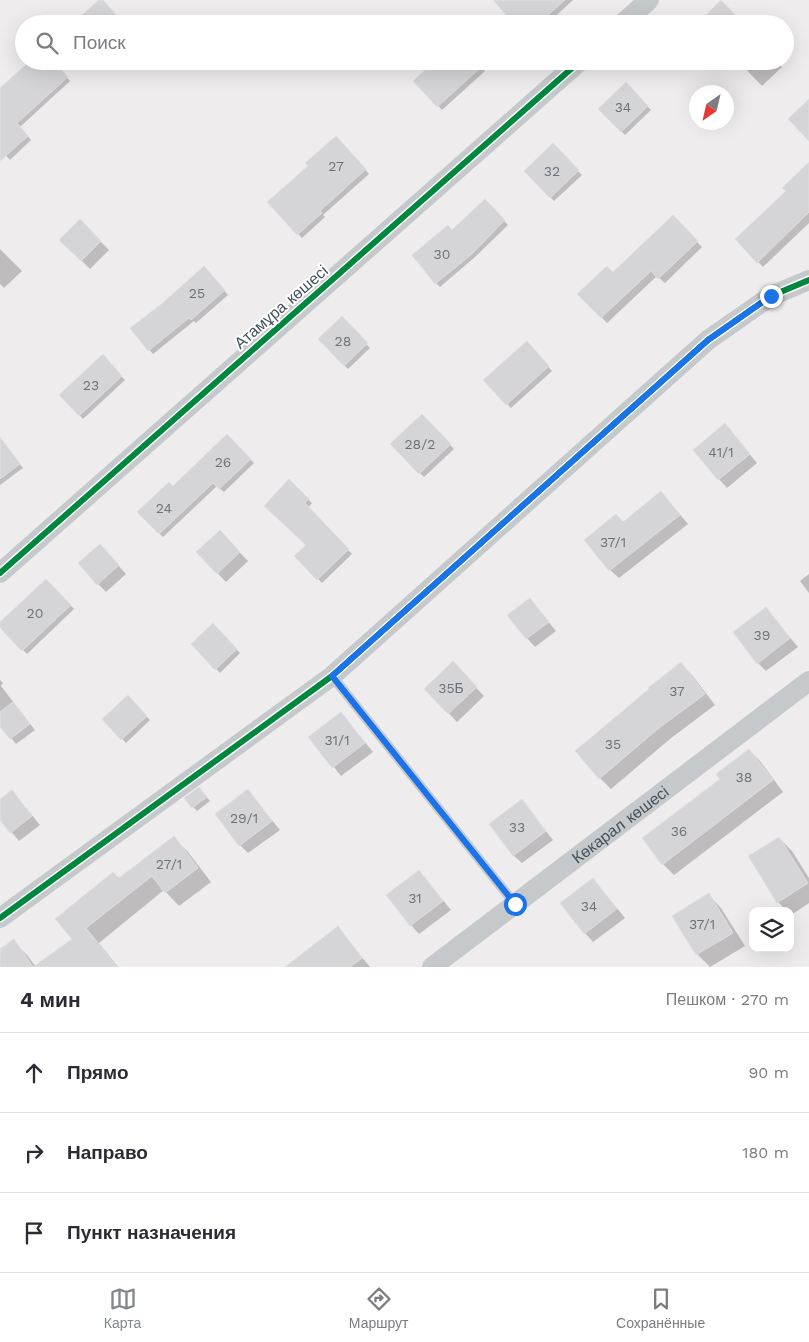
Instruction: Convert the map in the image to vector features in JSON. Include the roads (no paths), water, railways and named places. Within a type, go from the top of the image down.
[{"type":"street","points":[[632,15],[649,0]]},
{"type":"street","name":"Атамұра көшесі","points":[[0,573],[570,70]]},
{"type":"street","points":[[0,918],[332,676],[708,340],[771,296],[809,280]]},
{"type":"street","name":"Көкарал көшесі","points":[[432,967],[809,681]]},
{"type":"lane","points":[[332,676],[515,904]]}]
